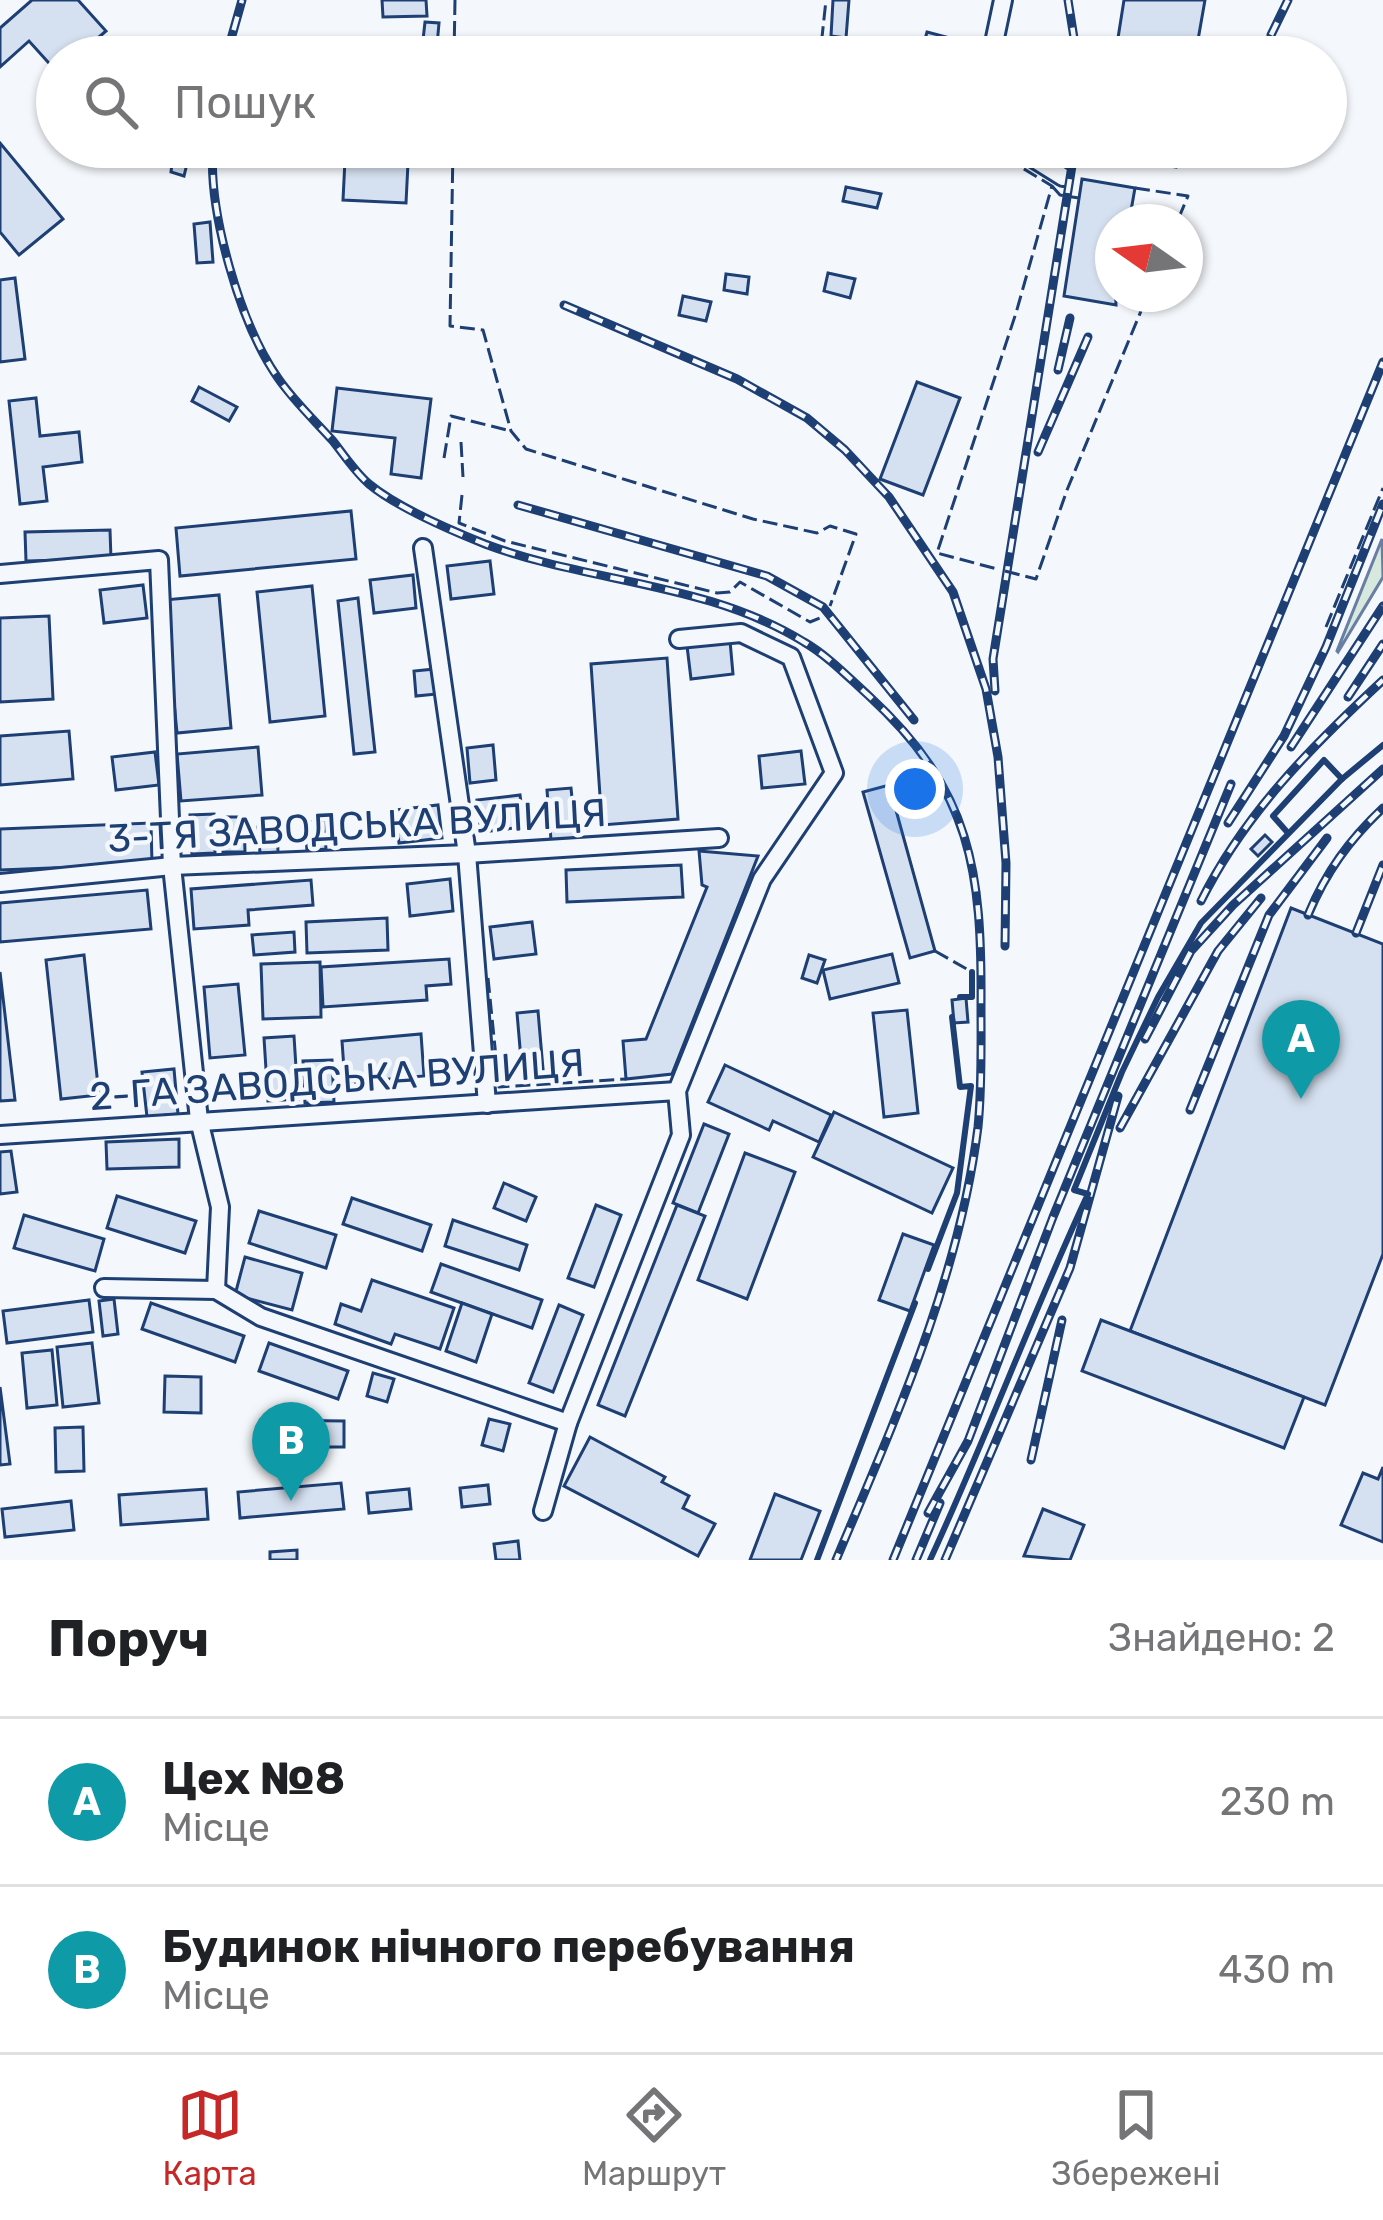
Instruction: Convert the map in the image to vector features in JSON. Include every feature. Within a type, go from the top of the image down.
[{"type":"street","points":[[996,36],[1003,0]]},
{"type":"street","points":[[1048,168],[1063,178]]},
{"type":"street","points":[[423,548],[467,854],[488,1104]]},
{"type":"street","points":[[0,574],[159,560],[172,866],[199,1120],[220,1207],[216,1290]]},
{"type":"street","points":[[543,1510],[568,1423],[681,1135],[677,1091],[762,879],[834,772],[791,657],[740,633],[679,639]]},
{"type":"street","name":"3-ТЯ ЗАВОДСЬКА ВУЛИЦЯ","points":[[0,883],[172,866],[719,838]]},
{"type":"street","name":"2-ГА ЗАВОДСЬКА ВУЛИЦЯ","points":[[0,1135],[677,1091]]},
{"type":"street","points":[[104,1288],[216,1290],[261,1317],[568,1423]]},
{"type":"shaded area","points":[[1382,539],[1383,577],[1338,652],[1337,651]]},
{"type":"building","points":[[32,0],[78,0],[106,31],[100,36],[36,36],[36,49],[29,41],[0,67],[0,28]]},
{"type":"building","points":[[382,0],[426,0],[427,16],[383,17]]},
{"type":"building","points":[[833,0],[849,0],[846,36],[831,36]]},
{"type":"building","points":[[1124,0],[1205,0],[1199,36],[1118,36]]},
{"type":"building","points":[[425,22],[439,23],[438,36],[423,36]]},
{"type":"building","points":[[0,143],[63,219],[19,255],[0,232]]},
{"type":"building","points":[[345,168],[408,168],[406,203],[343,200]]},
{"type":"building","points":[[1082,179],[1135,188],[1132,204],[1095,204],[1095,301],[1064,296]]},
{"type":"building","points":[[846,187],[881,194],[877,208],[843,201]]},
{"type":"building","points":[[210,222],[213,262],[197,263],[194,224]]},
{"type":"building","points":[[828,273],[855,279],[850,298],[824,291]]},
{"type":"building","points":[[726,274],[749,277],[747,294],[724,290]]},
{"type":"building","points":[[15,278],[25,359],[0,362],[0,280]]},
{"type":"building","points":[[683,296],[711,302],[706,321],[679,315]]},
{"type":"building","points":[[917,382],[960,398],[923,495],[880,479]]},
{"type":"building","points":[[199,387],[237,407],[229,421],[192,401]]},
{"type":"building","points":[[337,388],[431,399],[421,478],[391,474],[395,438],[332,431]]},
{"type":"building","points":[[36,398],[40,436],[79,432],[82,462],[43,467],[47,501],[20,504],[9,401]]},
{"type":"building","points":[[351,511],[356,559],[180,576],[176,528]]},
{"type":"building","points":[[110,530],[111,559],[26,561],[25,532]]},
{"type":"building","points":[[490,561],[494,594],[451,599],[447,566]]},
{"type":"building","points":[[413,575],[416,608],[374,613],[370,580]]},
{"type":"building","points":[[143,585],[147,618],[104,623],[100,590]]},
{"type":"building","points":[[312,586],[325,716],[270,722],[257,592]]},
{"type":"building","points":[[219,595],[231,728],[177,733],[164,600]]},
{"type":"building","points":[[358,598],[375,752],[354,754],[338,601]]},
{"type":"building","points":[[49,616],[53,699],[0,702],[0,618]]},
{"type":"building","points":[[730,641],[733,674],[691,679],[687,646]]},
{"type":"building","points":[[667,658],[678,819],[602,825],[591,664]]},
{"type":"building","points":[[435,669],[437,694],[416,696],[414,671]]},
{"type":"building","points":[[69,731],[73,779],[0,785],[0,736]]},
{"type":"building","points":[[493,745],[496,780],[470,783],[467,748]]},
{"type":"building","points":[[258,747],[262,795],[181,801],[177,754]]},
{"type":"building","points":[[801,751],[805,784],[762,788],[759,756]]},
{"type":"building","points":[[155,752],[159,785],[116,790],[112,757]]},
{"type":"building","points":[[889,785],[935,951],[910,958],[863,792]]},
{"type":"building","points":[[571,788],[576,838],[551,840],[547,790]]},
{"type":"building","points":[[520,795],[524,827],[481,832],[477,800]]},
{"type":"building","points":[[438,805],[442,838],[399,843],[395,810]]},
{"type":"building","points":[[214,814],[215,853],[192,854],[190,815]]},
{"type":"building","points":[[222,817],[244,817],[245,852],[223,852]]},
{"type":"building","points":[[324,821],[326,849],[307,851],[305,822]]},
{"type":"building","points":[[151,823],[152,864],[0,870],[0,829]]},
{"type":"building","points":[[277,826],[278,852],[260,853],[258,827]]},
{"type":"building","points":[[1265,835],[1272,842],[1258,856],[1251,849]]},
{"type":"building","points":[[699,851],[758,856],[672,1074],[626,1079],[623,1041],[646,1039],[707,887],[702,885]]},
{"type":"building","points":[[681,865],[683,897],[567,902],[566,870]]},
{"type":"building","points":[[450,879],[453,911],[410,916],[407,884]]},
{"type":"building","points":[[311,880],[313,905],[248,910],[249,925],[194,929],[191,889]]},
{"type":"building","points":[[147,890],[151,929],[0,942],[0,903]]},
{"type":"building","points":[[1291,908],[1383,944],[1383,1254],[1325,1405],[1130,1331]]},
{"type":"building","points":[[387,918],[388,950],[307,953],[306,922]]},
{"type":"building","points":[[532,922],[536,954],[494,959],[490,927]]},
{"type":"building","points":[[294,932],[295,952],[254,955],[252,935]]},
{"type":"building","points":[[892,954],[899,983],[830,999],[823,970]]},
{"type":"building","points":[[84,955],[99,1095],[61,1099],[46,960]]},
{"type":"building","points":[[809,955],[825,960],[817,983],[802,978]]},
{"type":"building","points":[[449,959],[451,984],[426,986],[427,1000],[323,1007],[321,967]]},
{"type":"building","points":[[320,962],[321,1017],[263,1019],[261,964]]},
{"type":"building","points":[[0,972],[15,1100],[0,1101]]},
{"type":"building","points":[[238,984],[245,1055],[210,1058],[204,987]]},
{"type":"building","points":[[966,998],[968,1022],[954,1023],[952,1000]]},
{"type":"building","points":[[907,1010],[918,1113],[884,1117],[873,1013]]},
{"type":"building","points":[[538,1011],[543,1069],[522,1071],[517,1013]]},
{"type":"building","points":[[421,1034],[424,1076],[345,1083],[342,1041]]},
{"type":"building","points":[[294,1036],[298,1099],[268,1101],[264,1038]]},
{"type":"building","points":[[332,1060],[334,1102],[305,1103],[303,1061]]},
{"type":"building","points":[[725,1065],[831,1115],[819,1142],[773,1121],[769,1130],[708,1102]]},
{"type":"building","points":[[174,1069],[178,1114],[147,1117],[142,1072]]},
{"type":"building","points":[[834,1112],[953,1168],[932,1213],[813,1157]]},
{"type":"building","points":[[704,1124],[729,1134],[698,1213],[673,1203]]},
{"type":"building","points":[[179,1139],[179,1167],[107,1169],[106,1142]]},
{"type":"building","points":[[11,1151],[17,1192],[0,1194],[0,1152]]},
{"type":"building","points":[[745,1153],[795,1172],[747,1299],[698,1280]]},
{"type":"building","points":[[504,1183],[536,1197],[526,1221],[494,1208]]},
{"type":"building","points":[[117,1196],[196,1221],[185,1253],[107,1228]]},
{"type":"building","points":[[352,1198],[431,1225],[422,1251],[343,1224]]},
{"type":"building","points":[[596,1205],[621,1215],[594,1287],[568,1278]]},
{"type":"building","points":[[677,1205],[705,1216],[625,1416],[598,1405]]},
{"type":"building","points":[[259,1211],[336,1235],[326,1268],[249,1243]]},
{"type":"building","points":[[24,1215],[104,1239],[95,1271],[14,1248]]},
{"type":"building","points":[[453,1220],[527,1245],[519,1270],[445,1246]]},
{"type":"building","points":[[903,1234],[934,1245],[910,1311],[879,1300]]},
{"type":"building","points":[[245,1257],[302,1273],[292,1310],[235,1295]]},
{"type":"building","points":[[441,1264],[542,1300],[532,1328],[431,1292]]},
{"type":"building","points":[[372,1280],[454,1308],[440,1349],[395,1334],[391,1344],[335,1324],[341,1304],[361,1311]]},
{"type":"building","points":[[114,1299],[118,1334],[103,1336],[99,1301]]},
{"type":"building","points":[[89,1300],[93,1332],[7,1343],[3,1311]]},
{"type":"building","points":[[151,1303],[244,1336],[235,1362],[142,1329]]},
{"type":"building","points":[[462,1303],[492,1314],[476,1362],[446,1351]]},
{"type":"building","points":[[559,1305],[583,1315],[553,1392],[529,1383]]},
{"type":"building","points":[[1101,1320],[1304,1397],[1284,1448],[1082,1371]]},
{"type":"building","points":[[92,1343],[99,1403],[63,1407],[57,1347]]},
{"type":"building","points":[[269,1343],[348,1371],[338,1399],[259,1371]]},
{"type":"building","points":[[52,1350],[57,1405],[27,1408],[22,1353]]},
{"type":"building","points":[[373,1373],[394,1379],[387,1402],[367,1396]]},
{"type":"building","points":[[165,1376],[201,1377],[201,1413],[164,1412]]},
{"type":"building","points":[[0,1387],[10,1464],[0,1465]]},
{"type":"building","points":[[489,1419],[510,1424],[503,1451],[482,1445]]},
{"type":"building","points":[[261,1420],[344,1421],[344,1447],[327,1447],[327,1441],[261,1441]]},
{"type":"building","points":[[83,1427],[84,1471],[56,1472],[55,1428]]},
{"type":"building","points":[[590,1437],[665,1477],[662,1482],[689,1496],[683,1508],[715,1524],[698,1556],[564,1486]]},
{"type":"building","points":[[1383,1467],[1383,1542],[1341,1525],[1363,1473],[1378,1479]]},
{"type":"building","points":[[341,1483],[344,1509],[240,1518],[238,1492]]},
{"type":"building","points":[[488,1485],[490,1504],[462,1507],[460,1488]]},
{"type":"building","points":[[206,1489],[208,1519],[121,1525],[119,1495]]},
{"type":"building","points":[[409,1489],[411,1509],[369,1513],[367,1493]]},
{"type":"building","points":[[775,1494],[820,1511],[801,1560],[750,1560]]},
{"type":"building","points":[[71,1501],[74,1530],[5,1537],[2,1509]]},
{"type":"building","points":[[1043,1509],[1084,1525],[1070,1560],[1024,1556]]},
{"type":"building","points":[[518,1541],[520,1560],[496,1560],[494,1544]]},
{"type":"building","points":[[297,1550],[297,1560],[270,1560],[270,1552]]},
{"type":"railway","points":[[232,36],[242,0]]},
{"type":"railway","points":[[1068,0],[1074,36]]},
{"type":"railway","points":[[1271,35],[1288,0]]},
{"type":"railway","points":[[213,168],[229,267],[264,355],[284,386],[369,484],[409,510],[485,544],[728,607],[804,642],[838,667],[903,731],[950,800],[964,836],[978,914],[978,1127],[969,1184],[940,1294],[902,1402],[836,1560]]},
{"type":"railway","points":[[995,691],[993,659],[1072,168]]},
{"type":"railway","points":[[564,305],[737,379],[807,418],[889,497],[953,592],[986,689],[998,757],[1006,863],[1005,946]]},
{"type":"railway","points":[[1058,370],[1070,318]]},
{"type":"railway","points":[[1038,452],[1088,337]]},
{"type":"railway","points":[[893,1560],[1383,362]]},
{"type":"railway","points":[[1228,823],[1284,736],[1326,647],[1383,504]]},
{"type":"railway","points":[[518,505],[767,576],[823,607],[914,720]]},
{"type":"railway","points":[[1291,747],[1383,606]]},
{"type":"railway","points":[[1348,697],[1383,644]]},
{"type":"railway","points":[[1201,901],[1259,810],[1330,730],[1383,680]]},
{"type":"railway","points":[[1145,1039],[1191,951],[1233,905],[1383,769]]},
{"type":"railway","points":[[928,1513],[968,1441],[1053,1217],[1231,784]]},
{"type":"railway","points":[[1308,915],[1340,857],[1383,808]]},
{"type":"railway","points":[[1190,1110],[1269,915],[1327,838]]},
{"type":"railway","points":[[1356,933],[1383,865]]},
{"type":"railway","points":[[1120,1128],[1218,951],[1261,898]]},
{"type":"railway","points":[[945,1560],[1070,1268],[1118,1096]]},
{"type":"railway","points":[[1031,1460],[1062,1320]]},
{"type":"railway","points":[[916,1560],[940,1503]]},
{"type":"fence","points":[[454,36],[455,0]]},
{"type":"fence","points":[[822,36],[826,0]]},
{"type":"fence","points":[[453,168],[450,326],[483,330],[511,431],[526,449],[753,519],[817,533],[830,526],[856,534],[830,606]]},
{"type":"fence","points":[[997,569],[937,553],[1016,313],[1052,186],[1022,168]]},
{"type":"fence","points":[[1052,186],[1060,195],[1079,198]]},
{"type":"fence","points":[[1135,188],[1188,196],[1185,204]]},
{"type":"fence","points":[[1005,571],[1036,579],[1141,312]]},
{"type":"fence","points":[[444,458],[451,416],[511,431]]},
{"type":"fence","points":[[461,442],[463,477]]},
{"type":"fence","points":[[1326,627],[1383,488]]},
{"type":"fence","points":[[462,495],[459,523],[505,541],[717,593],[730,592],[740,582],[810,622],[822,617]]},
{"type":"fence","points":[[935,951],[972,972]]},
{"type":"fence","points":[[488,978],[499,1087],[626,1079]]},
{"type":"wall","points":[[930,1560],[1088,1194],[1074,1190],[1158,997],[1201,923],[1342,779],[1383,745]]},
{"type":"wall","points":[[1288,833],[1273,816],[1324,760],[1342,779]]},
{"type":"wall","points":[[960,997],[972,997],[972,972]]},
{"type":"wall","points":[[928,1269],[957,1193],[971,1086],[960,1087],[952,1017]]},
{"type":"wall","points":[[817,1560],[915,1303]]},
{"type":"place","name":"Цех №8","points":[[1301,1099]]},
{"type":"place","name":"Будинок нічного перебування","points":[[291,1501]]}]
